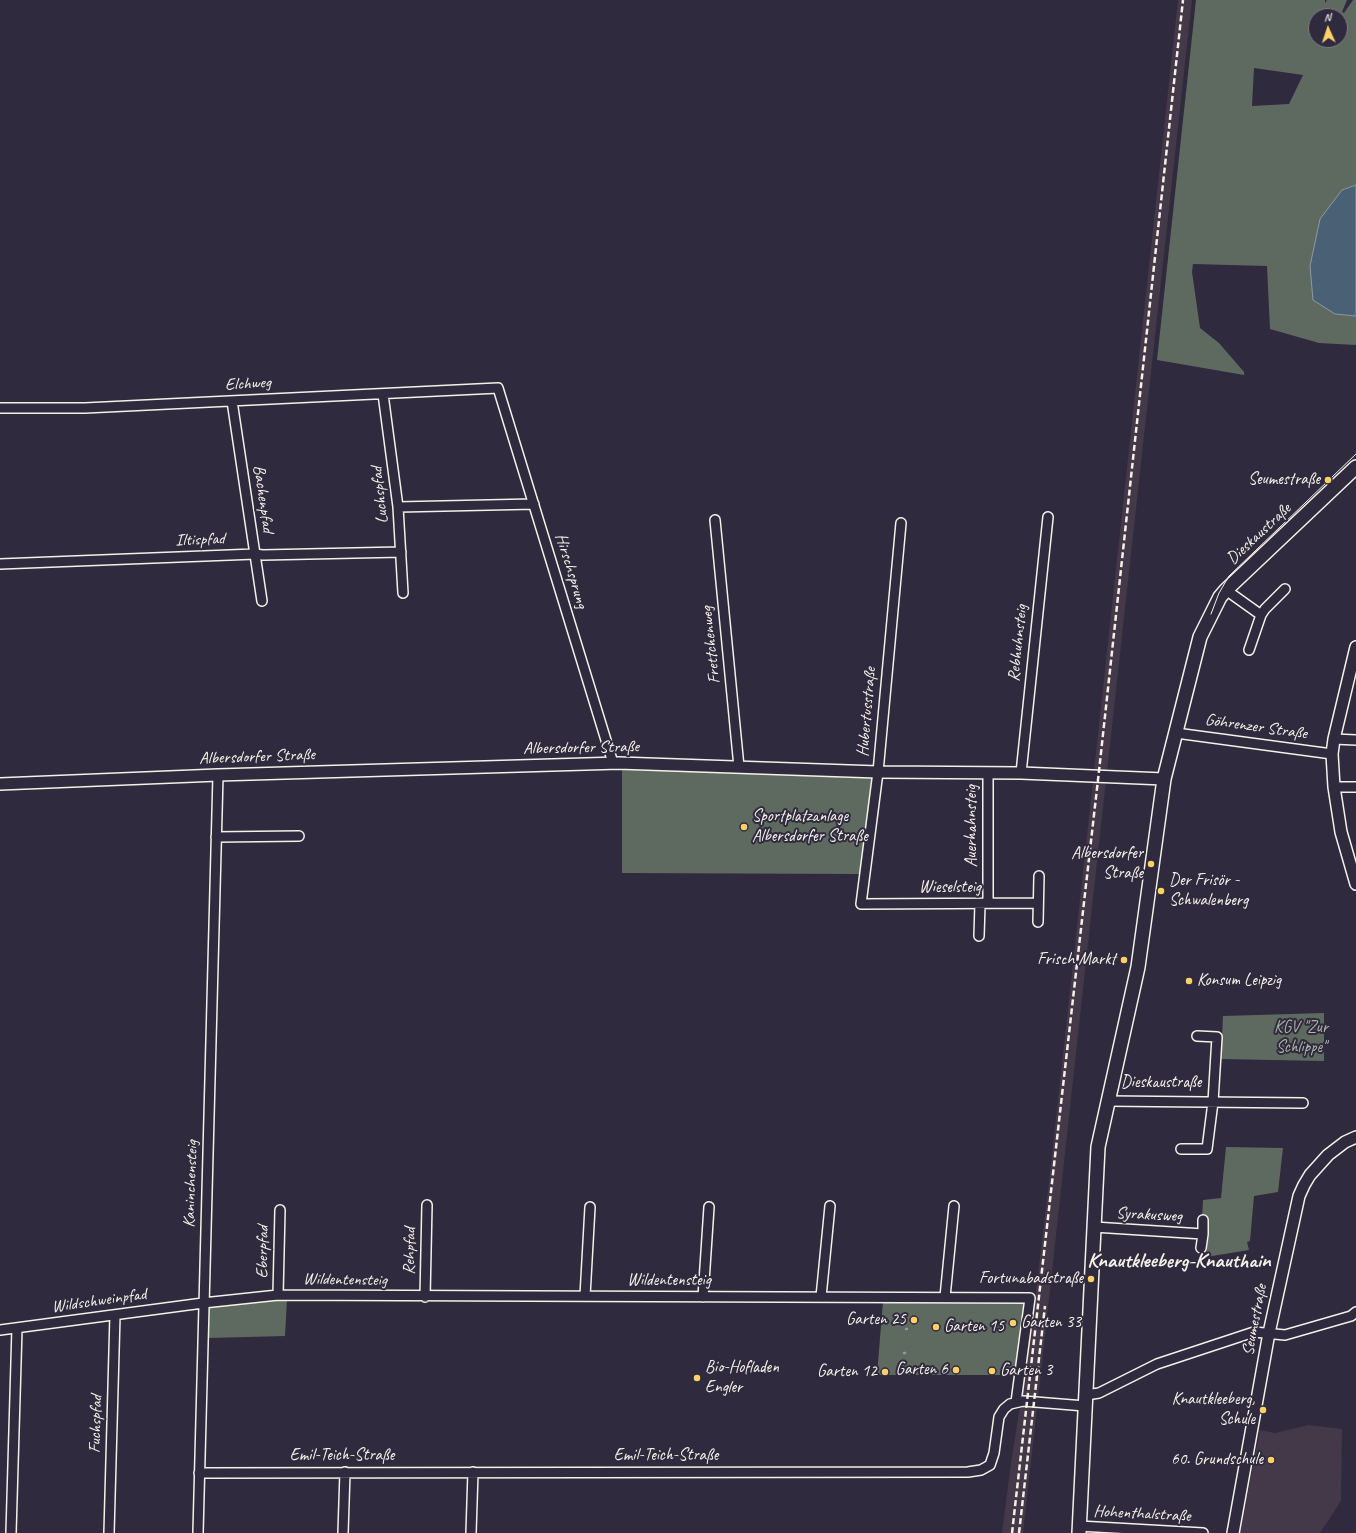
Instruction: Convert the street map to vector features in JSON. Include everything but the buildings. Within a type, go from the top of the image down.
[{"type":"main road","name":"Dieskaustraße","points":[[1079,1530],[1098,1147],[1138,967],[1164,779],[1200,637],[1220,597],[1226,590],[1356,467]]},
{"type":"street","name":"Elchweg","points":[[0,408],[85,408],[498,388]]},
{"type":"street","name":"Hirschsprung","points":[[498,388],[613,763]]},
{"type":"street","name":"Luchspfad","points":[[383,394],[398,507],[403,593]]},
{"type":"street","name":"Bachenpfad","points":[[232,401],[262,601]]},
{"type":"street","points":[[398,507],[534,504]]},
{"type":"street","name":"Rebhuhnsteig","points":[[1021,774],[1048,516]]},
{"type":"street","name":"Frettchenweg","points":[[715,520],[739,766]]},
{"type":"street","name":"Hubertusstraße","points":[[861,904],[878,772],[901,523]]},
{"type":"street","name":"Iltispfad","points":[[0,564],[255,554],[401,552]]},
{"type":"street","points":[[1249,650],[1261,615],[1265,608],[1285,589]]},
{"type":"street","points":[[1226,590],[1261,615]]},
{"type":"street","points":[[1356,647],[1334,739],[1332,754],[1334,787],[1341,832],[1356,884]]},
{"type":"street","name":"Göhrenzer Straße","points":[[1176,733],[1332,754]]},
{"type":"street","points":[[1334,739],[1356,740]]},
{"type":"street","name":"Albersdorfer Straße","points":[[0,784],[218,775],[613,763],[739,766],[878,772],[988,773],[1164,779]]},
{"type":"street","name":"Auerhahnsteig","points":[[980,936],[984,904],[988,773]]},
{"type":"street","name":"Kaninchensteig","points":[[198,1533],[218,775]]},
{"type":"street","points":[[1334,787],[1356,787]]},
{"type":"street","points":[[216,837],[299,836]]},
{"type":"street","points":[[1038,922],[1039,876]]},
{"type":"street","name":"Wieselsteig","points":[[861,904],[1038,903]]},
{"type":"street","name":"Dieskaustraße","points":[[1181,1149],[1207,1149],[1213,1102],[1217,1037],[1197,1036]]},
{"type":"street","name":"Dieskaustraße","points":[[1108,1101],[1303,1102]]},
{"type":"street","name":"Seumestraße","points":[[1233,1533],[1269,1333],[1294,1220],[1304,1185],[1310,1175],[1328,1155],[1345,1142],[1356,1137]]},
{"type":"street","name":"Rehpfad","points":[[425,1297],[426,1205]]},
{"type":"street","points":[[821,1297],[830,1206]]},
{"type":"street","points":[[945,1297],[954,1206]]},
{"type":"street","points":[[585,1296],[590,1207]]},
{"type":"street","points":[[703,1297],[709,1207]]},
{"type":"street","name":"Eberpfad","points":[[278,1295],[280,1210]]},
{"type":"street","name":"Syrakusweg","points":[[1201,1248],[1203,1220]]},
{"type":"street","name":"Syrakusweg","points":[[1094,1227],[1202,1234]]},
{"type":"street","name":"Wildentensteig","points":[[203,1303],[278,1295],[425,1297],[585,1296],[1030,1298],[1016,1402]]},
{"type":"street","name":"Wildschweinpfad","points":[[0,1330],[203,1303]]},
{"type":"street","points":[[1016,1402],[1085,1401],[1157,1364],[1254,1332],[1284,1335],[1351,1316],[1356,1312]]},
{"type":"street","name":"Fuchspfad","points":[[109,1533],[115,1315]]},
{"type":"street","points":[[11,1533],[17,1328]]},
{"type":"street","name":"Emil-Teich-Straße","points":[[199,1473],[968,1472],[981,1470],[990,1465],[994,1453],[999,1417],[1004,1409],[1010,1404],[1016,1402]]},
{"type":"street","points":[[343,1533],[345,1472]]},
{"type":"street","points":[[471,1533],[473,1472]]},
{"type":"street","name":"Hohenthalstraße","points":[[1079,1530],[1203,1533]]},
{"type":"shaded area","points":[[1178,0],[1192,0],[1107,772],[1094,771]]},
{"type":"shaded area","points":[[1106,780],[1038,1399],[1021,1397],[1028,1336],[1031,1333],[1049,1182],[1093,781]]},
{"type":"shaded area","points":[[1020,1406],[1037,1408],[1023,1533],[1002,1533],[1011,1463]]},
{"type":"shaded area","points":[[1309,1425],[1342,1429],[1341,1501],[1320,1533],[1240,1533],[1260,1430],[1275,1433]]},
{"type":"green space","points":[[1196,0],[1325,0],[1325,3],[1327,0],[1347,0],[1344,8],[1308,8],[1308,48],[1348,48],[1347,8],[1353,0],[1356,0],[1356,185],[1342,190],[1335,314],[1356,316],[1356,345],[1319,343],[1270,329],[1267,266],[1193,264],[1192,272],[1200,328],[1219,343],[1244,372],[1244,375],[1157,360]],"holes":[[[1254,68],[1303,75],[1289,104],[1252,106]]]},
{"type":"green space","name":"Sportplatzanlage Albersdorfer Straße","points":[[622,767],[873,776],[860,874],[622,873]]},
{"type":"green space","name":"KGV \"Zur Schlippe\"","points":[[1324,1013],[1324,1061],[1221,1059],[1223,1016]]},
{"type":"green space","points":[[1226,1147],[1283,1148],[1278,1192],[1254,1196],[1250,1241],[1247,1242],[1249,1250],[1206,1257],[1209,1220],[1202,1218],[1203,1200],[1221,1198]]},
{"type":"green space","points":[[287,1299],[285,1336],[209,1338],[207,1307]]},
{"type":"green space","points":[[883,1301],[1026,1301],[1018,1375],[877,1375]]},
{"type":"water","points":[[1356,185],[1356,316],[1335,314],[1313,300],[1310,266],[1320,219],[1342,190]]},
{"type":"tram line","points":[[1211,614],[1219,593],[1229,576],[1356,454]]},
{"type":"railway","points":[[1012,1533],[1099,771],[1183,0]]},
{"type":"railway","points":[[1019,1533],[1045,1306]]},
{"type":"place","name":"Seumestraße","points":[[1328,480]]},
{"type":"place","name":"Sportplatzanlage Albersdorfer Straße","points":[[744,827]]},
{"type":"place","name":"Albersdorfer Straße","points":[[1151,864]]},
{"type":"place","name":"Der Frisör - Schwalenberg","points":[[1161,891]]},
{"type":"place","name":"Frisch Markt","points":[[1124,960]]},
{"type":"place","name":"Konsum Leipzig","points":[[1189,981]]},
{"type":"place","name":"Fortunabadstraße","points":[[1091,1279]]},
{"type":"place","name":"Garten 25","points":[[914,1320]]},
{"type":"place","name":"Garten 33","points":[[1013,1323]]},
{"type":"place","name":"Garten 15","points":[[936,1327]]},
{"type":"place","name":"Garten 6","points":[[956,1370]]},
{"type":"place","name":"Garten 3","points":[[992,1371]]},
{"type":"place","name":"Garten 12","points":[[885,1372]]},
{"type":"place","name":"Bio-Hofladen Engler","points":[[697,1378]]},
{"type":"place","name":"Knautkleeberg, Schule","points":[[1263,1410]]},
{"type":"place","name":"60. Grundschule","points":[[1271,1460]]},
{"type":"district","name":"Knautkleeberg-Knauthain","points":[[1179,1261]]}]
